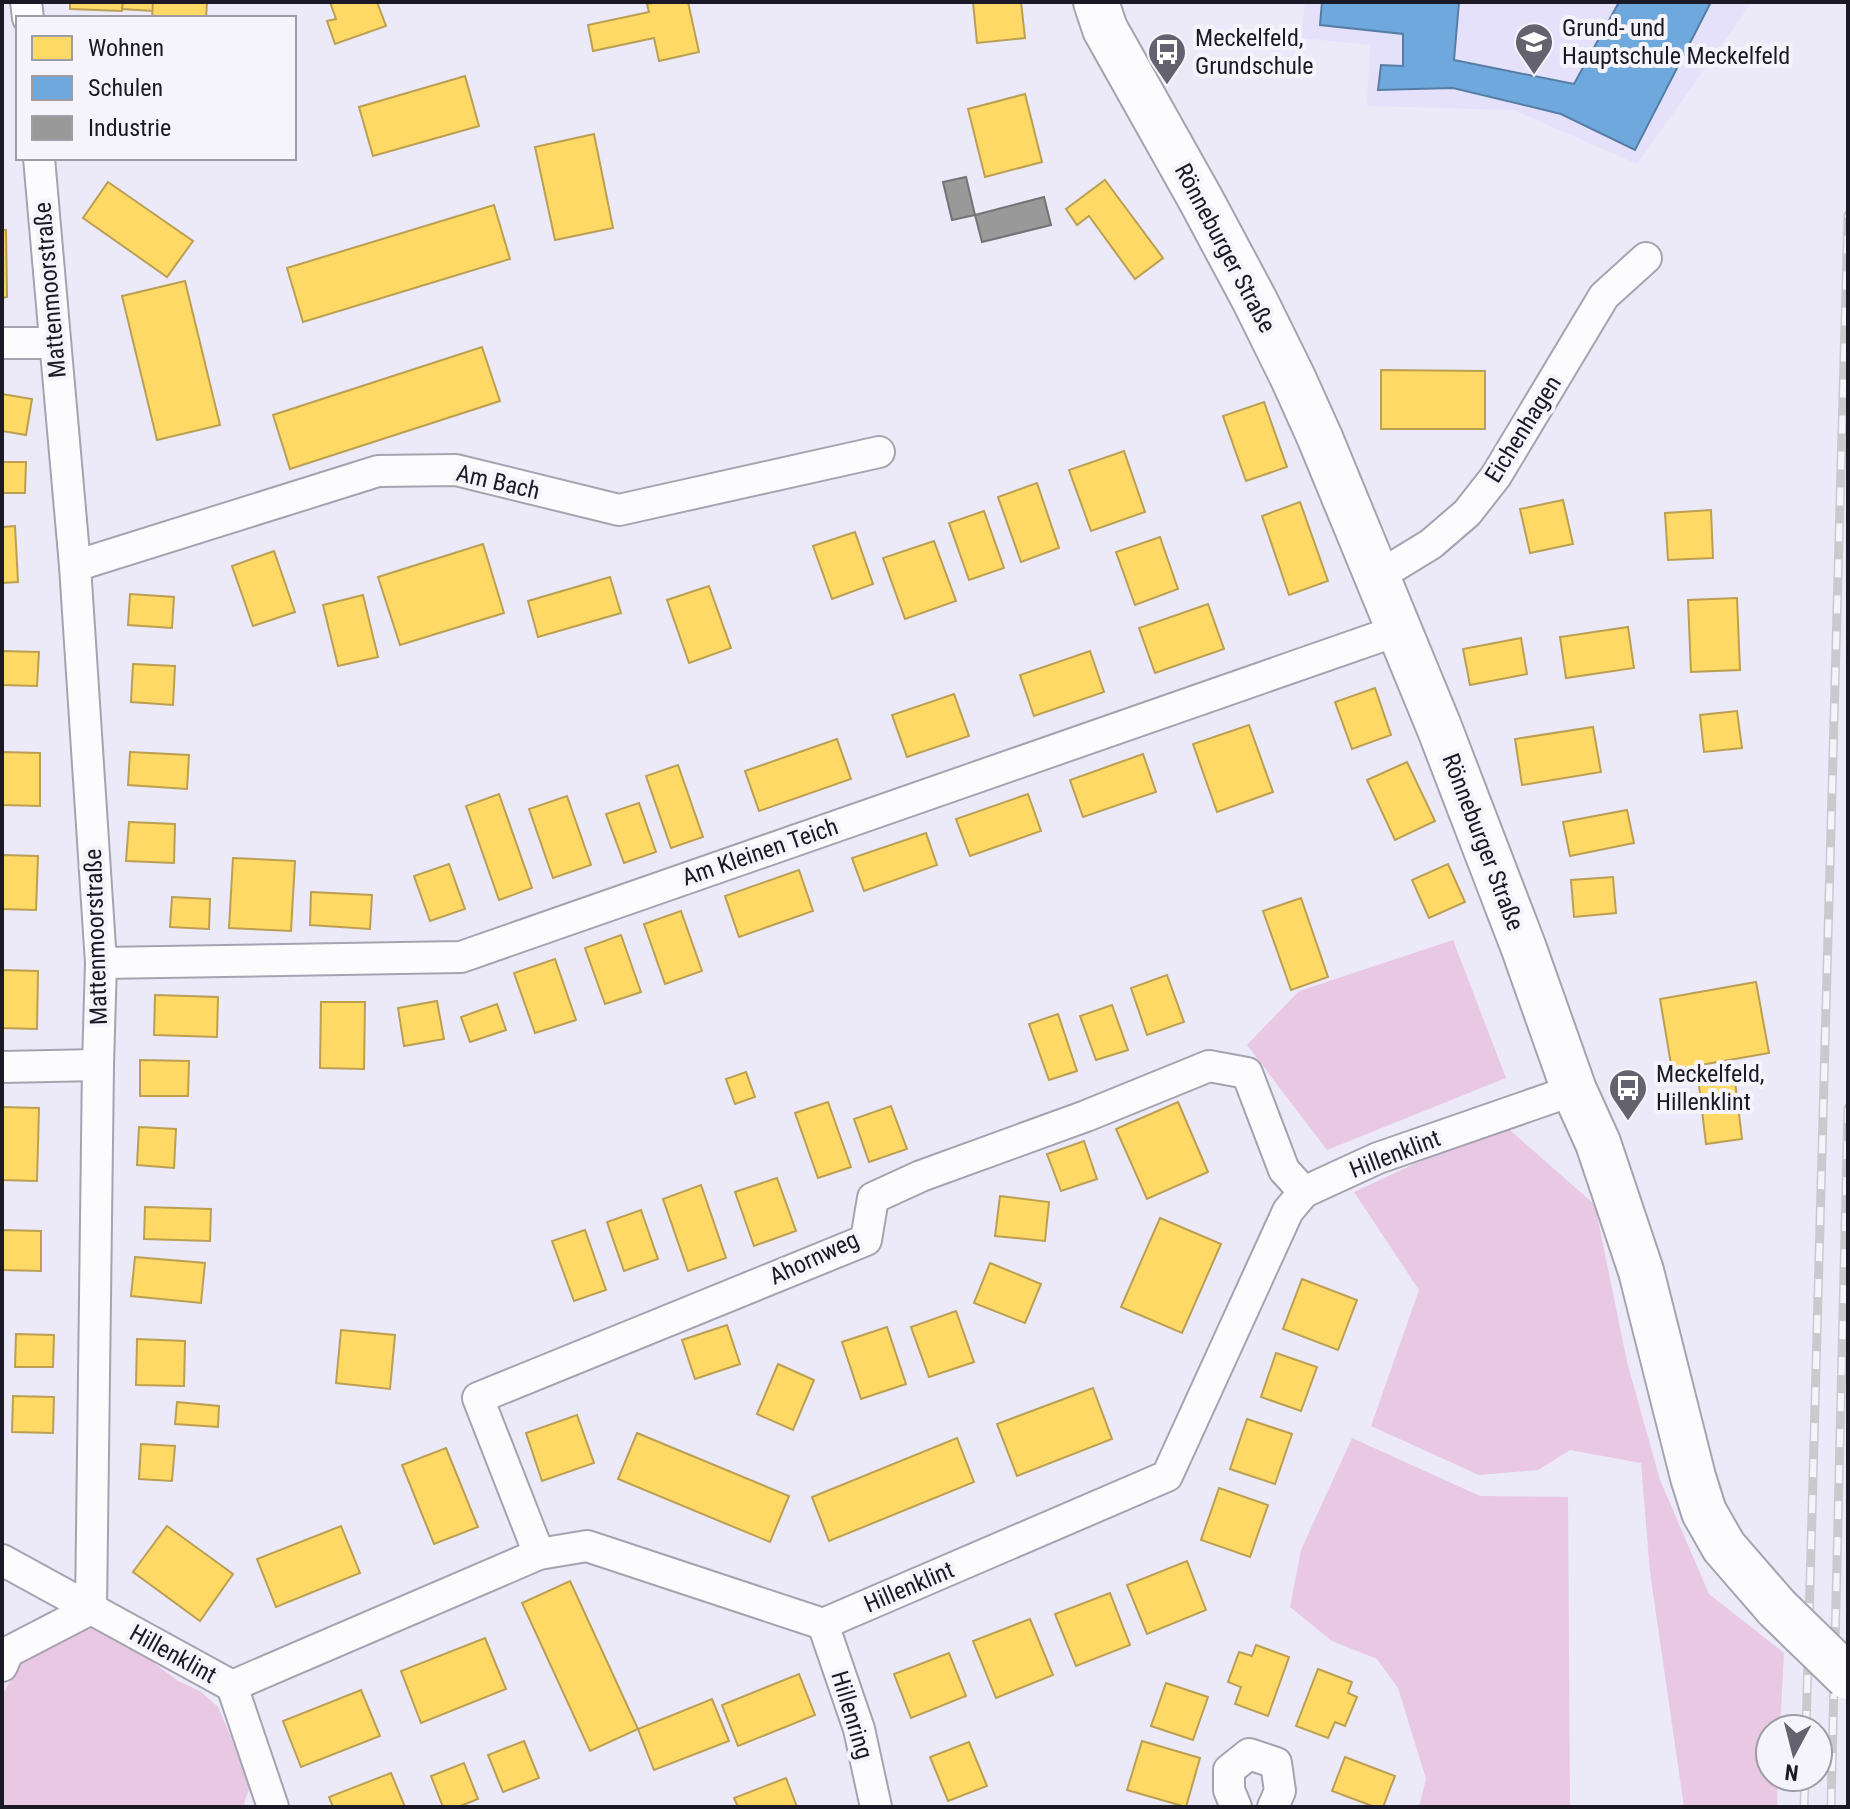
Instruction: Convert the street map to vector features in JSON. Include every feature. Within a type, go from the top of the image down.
[{"type":"street","name":"Rönneburger Straße","points":[[1096,2],[1105,29],[1201,200],[1287,365],[1439,727],[1574,1090],[1598,1143],[1641,1271],[1704,1512],[1724,1547],[1777,1608],[1848,1677]]},
{"type":"street","name":"Mattenmoorstraße","points":[[39,160],[75,566],[101,963],[91,1609]]},
{"type":"street","name":"Eichenhagen","points":[[1377,577],[1431,544],[1467,513],[1496,476],[1604,296],[1646,258]]},
{"type":"street","points":[[2,343],[54,343]]},
{"type":"street","name":"Am Bach","points":[[75,566],[378,471],[456,470],[619,510],[879,452]]},
{"type":"street","name":"Am Kleinen Teich","points":[[101,963],[461,957],[1399,630]]},
{"type":"street","points":[[2,1067],[98,1065]]},
{"type":"street","name":"Ahornweg","points":[[539,1554],[478,1398],[866,1240],[873,1198],[921,1176],[1086,1116],[1209,1066],[1247,1073],[1284,1170],[1304,1192]]},
{"type":"street","name":"Hillenklint","points":[[2,1560],[232,1686],[539,1554],[587,1546],[823,1624],[1167,1476],[1288,1211],[1304,1192],[1378,1158],[1574,1090]]},
{"type":"street","points":[[2,1666],[8,1652],[91,1609]]},
{"type":"street","name":"Hillenring","points":[[823,1624],[859,1729],[876,1807]]},
{"type":"street","points":[[232,1686],[273,1807]]},
{"type":"street","points":[[1236,1807],[1229,1790],[1229,1770],[1249,1754],[1276,1763],[1280,1791],[1273,1807]]},
{"type":"shaded area","name":"Grund- und Hauptschule Meckelfeld","points":[[1305,2],[1752,2],[1637,164],[1514,110],[1367,106],[1370,45],[1302,38]]},
{"type":"shaded area","points":[[1453,940],[1506,1078],[1327,1150],[1247,1045],[1299,991]]},
{"type":"shaded area","points":[[1502,1123],[1595,1205],[1627,1362],[1660,1480],[1709,1594],[1784,1653],[1781,1713],[1754,1713],[1754,1793],[1777,1793],[1777,1807],[1684,1807],[1650,1572],[1641,1463],[1570,1450],[1538,1470],[1479,1475],[1371,1426],[1419,1290],[1354,1192]]},
{"type":"shaded area","points":[[1352,1438],[1480,1496],[1568,1497],[1570,1807],[1419,1807],[1426,1779],[1398,1688],[1377,1659],[1332,1641],[1290,1607],[1301,1550]]},
{"type":"shaded area","points":[[58,1623],[105,1626],[178,1681],[200,1691],[218,1707],[251,1784],[244,1803],[246,1807],[2,1807],[2,1696],[21,1661]]},
{"type":"building: Wohnen","points":[[70,2],[123,2],[122,11],[70,9]]},
{"type":"building: Wohnen","points":[[123,2],[153,2],[153,11],[122,9]]},
{"type":"building: Wohnen","points":[[153,2],[207,2],[206,16],[152,16]]},
{"type":"building: Wohnen","points":[[330,2],[377,2],[386,26],[335,44],[327,21],[336,19]]},
{"type":"building: Wohnen","points":[[688,2],[699,52],[659,61],[654,38],[593,51],[588,25],[649,12],[647,4]]},
{"type":"building: Wohnen","points":[[973,2],[1021,2],[1025,38],[977,43]]},
{"type":"building: Wohnen","points":[[465,76],[479,126],[373,156],[359,107]]},
{"type":"building: Wohnen","points":[[1025,94],[1042,162],[985,177],[968,109]]},
{"type":"building: Wohnen","points":[[594,134],[613,228],[555,240],[535,147]]},
{"type":"building: Wohnen","points":[[1105,180],[1163,258],[1135,279],[1089,216],[1077,225],[1066,209]]},
{"type":"building: Wohnen","points":[[108,182],[193,241],[167,277],[83,218]]},
{"type":"building: Wohnen","points":[[494,205],[510,259],[303,322],[287,268]]},
{"type":"building: Wohnen","points":[[2,230],[6,230],[7,297],[2,298]]},
{"type":"building: Wohnen","points":[[185,281],[220,425],[157,440],[122,296]]},
{"type":"building: Wohnen","points":[[482,347],[500,401],[290,469],[273,415]]},
{"type":"building: Wohnen","points":[[1381,370],[1485,371],[1485,429],[1381,429]]},
{"type":"building: Wohnen","points":[[2,394],[32,399],[26,435],[2,431]]},
{"type":"building: Wohnen","points":[[1264,402],[1287,467],[1246,481],[1223,416]]},
{"type":"building: Wohnen","points":[[1124,451],[1145,512],[1091,531],[1069,470]]},
{"type":"building: Wohnen","points":[[2,462],[26,462],[25,493],[2,493]]},
{"type":"building: Wohnen","points":[[1037,483],[1059,548],[1021,562],[998,497]]},
{"type":"building: Wohnen","points":[[1563,500],[1573,544],[1530,553],[1520,509]]},
{"type":"building: Wohnen","points":[[1300,502],[1328,581],[1289,595],[1262,516]]},
{"type":"building: Wohnen","points":[[1711,510],[1713,558],[1668,560],[1665,513]]},
{"type":"building: Wohnen","points":[[984,511],[1004,568],[969,580],[949,523]]},
{"type":"building: Wohnen","points":[[15,526],[18,582],[2,583],[2,527]]},
{"type":"building: Wohnen","points":[[855,532],[873,584],[832,599],[813,546]]},
{"type":"building: Wohnen","points":[[1160,537],[1178,589],[1135,605],[1116,552]]},
{"type":"building: Wohnen","points":[[934,541],[956,601],[905,619],[883,558]]},
{"type":"building: Wohnen","points":[[483,544],[504,613],[400,645],[378,577]]},
{"type":"building: Wohnen","points":[[274,551],[295,612],[253,626],[232,566]]},
{"type":"building: Wohnen","points":[[610,577],[621,613],[538,637],[528,601]]},
{"type":"building: Wohnen","points":[[709,586],[731,648],[689,663],[667,600]]},
{"type":"building: Wohnen","points":[[130,594],[174,597],[172,628],[128,625]]},
{"type":"building: Wohnen","points":[[363,595],[378,657],[338,666],[323,605]]},
{"type":"building: Wohnen","points":[[1737,598],[1740,670],[1691,672],[1688,600]]},
{"type":"building: Wohnen","points":[[1208,604],[1224,649],[1155,673],[1139,628]]},
{"type":"building: Wohnen","points":[[1628,627],[1634,668],[1566,678],[1560,637]]},
{"type":"building: Wohnen","points":[[1521,638],[1527,674],[1470,685],[1463,649]]},
{"type":"building: Wohnen","points":[[2,651],[39,652],[37,686],[2,685]]},
{"type":"building: Wohnen","points":[[1090,651],[1104,692],[1034,716],[1020,675]]},
{"type":"building: Wohnen","points":[[133,664],[175,666],[173,705],[131,702]]},
{"type":"building: Wohnen","points":[[1375,688],[1391,735],[1352,749],[1335,702]]},
{"type":"building: Wohnen","points":[[954,694],[969,736],[907,757],[892,715]]},
{"type":"building: Wohnen","points":[[1737,711],[1742,748],[1704,752],[1700,715]]},
{"type":"building: Wohnen","points":[[1249,725],[1273,792],[1217,812],[1193,744]]},
{"type":"building: Wohnen","points":[[1593,727],[1601,772],[1522,785],[1515,739]]},
{"type":"building: Wohnen","points":[[837,739],[851,779],[759,811],[745,771]]},
{"type":"building: Wohnen","points":[[2,752],[40,753],[40,806],[2,805]]},
{"type":"building: Wohnen","points":[[130,752],[189,755],[187,789],[128,785]]},
{"type":"building: Wohnen","points":[[1143,754],[1156,792],[1083,817],[1070,780]]},
{"type":"building: Wohnen","points":[[1407,762],[1435,821],[1395,840],[1367,780]]},
{"type":"building: Wohnen","points":[[678,765],[703,837],[671,848],[646,776]]},
{"type":"building: Wohnen","points":[[499,794],[532,888],[499,900],[466,806]]},
{"type":"building: Wohnen","points":[[1028,794],[1041,831],[970,856],[956,819]]},
{"type":"building: Wohnen","points":[[567,796],[591,865],[553,878],[529,809]]},
{"type":"building: Wohnen","points":[[639,803],[656,852],[624,863],[606,814]]},
{"type":"building: Wohnen","points":[[1627,810],[1634,843],[1570,856],[1563,822]]},
{"type":"building: Wohnen","points":[[129,822],[175,824],[174,863],[126,861]]},
{"type":"building: Wohnen","points":[[926,833],[937,865],[864,891],[852,858]]},
{"type":"building: Wohnen","points":[[2,855],[38,856],[36,910],[2,909]]},
{"type":"building: Wohnen","points":[[233,858],[295,861],[291,931],[229,928]]},
{"type":"building: Wohnen","points":[[449,864],[465,909],[430,921],[414,876]]},
{"type":"building: Wohnen","points":[[1448,864],[1465,902],[1429,918],[1412,880]]},
{"type":"building: Wohnen","points":[[799,870],[813,911],[739,937],[725,896]]},
{"type":"building: Wohnen","points":[[1613,877],[1616,913],[1574,917],[1571,880]]},
{"type":"building: Wohnen","points":[[311,892],[372,895],[370,929],[310,925]]},
{"type":"building: Wohnen","points":[[172,897],[210,899],[209,929],[170,927]]},
{"type":"building: Wohnen","points":[[1301,898],[1328,977],[1291,990],[1263,911]]},
{"type":"building: Wohnen","points":[[681,911],[702,971],[665,984],[644,924]]},
{"type":"building: Wohnen","points":[[621,935],[641,992],[605,1004],[585,948]]},
{"type":"building: Wohnen","points":[[555,959],[576,1020],[535,1033],[514,973]]},
{"type":"building: Wohnen","points":[[2,970],[38,971],[37,1029],[2,1028]]},
{"type":"building: Wohnen","points":[[1167,975],[1184,1022],[1147,1035],[1131,988]]},
{"type":"building: Wohnen","points":[[1756,982],[1769,1053],[1672,1070],[1660,999]]},
{"type":"building: Wohnen","points":[[155,995],[218,997],[217,1037],[154,1035]]},
{"type":"building: Wohnen","points":[[437,1001],[444,1039],[404,1046],[398,1008]]},
{"type":"building: Wohnen","points":[[321,1002],[365,1002],[364,1069],[320,1068]]},
{"type":"building: Wohnen","points":[[497,1004],[506,1030],[470,1042],[461,1017]]},
{"type":"building: Wohnen","points":[[1112,1005],[1128,1050],[1096,1060],[1080,1016]]},
{"type":"building: Wohnen","points":[[1058,1014],[1077,1071],[1049,1080],[1029,1024]]},
{"type":"building: Wohnen","points":[[140,1060],[189,1061],[188,1096],[140,1096]]},
{"type":"building: Wohnen","points":[[746,1072],[755,1097],[735,1104],[726,1079]]},
{"type":"building: Wohnen","points":[[1735,1081],[1742,1139],[1706,1144],[1699,1085]]},
{"type":"building: Wohnen","points":[[828,1102],[851,1167],[818,1178],[795,1113]]},
{"type":"building: Wohnen","points":[[1178,1102],[1208,1172],[1147,1199],[1116,1129]]},
{"type":"building: Wohnen","points":[[891,1106],[907,1149],[869,1162],[854,1119]]},
{"type":"building: Wohnen","points":[[2,1107],[39,1108],[37,1181],[2,1180]]},
{"type":"building: Wohnen","points":[[139,1127],[176,1129],[174,1168],[137,1165]]},
{"type":"building: Wohnen","points":[[1084,1141],[1097,1179],[1061,1191],[1047,1154]]},
{"type":"building: Wohnen","points":[[777,1178],[796,1231],[754,1246],[735,1192]]},
{"type":"building: Wohnen","points":[[701,1185],[726,1258],[688,1271],[663,1199]]},
{"type":"building: Wohnen","points":[[1000,1196],[1049,1202],[1045,1241],[995,1236]]},
{"type":"building: Wohnen","points":[[145,1207],[211,1209],[210,1241],[144,1239]]},
{"type":"building: Wohnen","points":[[641,1210],[658,1259],[624,1271],[607,1222]]},
{"type":"building: Wohnen","points":[[1160,1218],[1221,1244],[1182,1333],[1121,1307]]},
{"type":"building: Wohnen","points":[[2,1230],[41,1231],[41,1271],[2,1270]]},
{"type":"building: Wohnen","points":[[585,1230],[606,1290],[574,1301],[552,1241]]},
{"type":"building: Wohnen","points":[[135,1257],[205,1263],[201,1303],[131,1296]]},
{"type":"building: Wohnen","points":[[990,1263],[1041,1284],[1025,1323],[974,1303]]},
{"type":"building: Wohnen","points":[[1302,1279],[1357,1300],[1338,1350],[1283,1329]]},
{"type":"building: Wohnen","points":[[956,1311],[974,1362],[929,1377],[911,1327]]},
{"type":"building: Wohnen","points":[[727,1325],[740,1364],[695,1379],[682,1340]]},
{"type":"building: Wohnen","points":[[887,1327],[906,1384],[861,1399],[842,1342]]},
{"type":"building: Wohnen","points":[[341,1330],[395,1335],[390,1389],[336,1383]]},
{"type":"building: Wohnen","points":[[16,1334],[54,1335],[53,1367],[15,1367]]},
{"type":"building: Wohnen","points":[[137,1339],[185,1341],[184,1386],[136,1385]]},
{"type":"building: Wohnen","points":[[1276,1353],[1317,1367],[1301,1411],[1261,1397]]},
{"type":"building: Wohnen","points":[[778,1364],[814,1380],[793,1430],[757,1414]]},
{"type":"building: Wohnen","points":[[1093,1388],[1112,1439],[1017,1476],[997,1424]]},
{"type":"building: Wohnen","points":[[13,1396],[54,1397],[53,1433],[12,1432]]},
{"type":"building: Wohnen","points":[[177,1402],[219,1406],[218,1427],[175,1424]]},
{"type":"building: Wohnen","points":[[577,1415],[594,1463],[542,1481],[526,1433]]},
{"type":"building: Wohnen","points":[[1247,1419],[1292,1434],[1275,1484],[1230,1469]]},
{"type":"building: Wohnen","points":[[637,1433],[789,1496],[770,1542],[618,1479]]},
{"type":"building: Wohnen","points":[[957,1438],[974,1482],[829,1541],[812,1497]]},
{"type":"building: Wohnen","points":[[141,1444],[175,1446],[172,1481],[139,1479]]},
{"type":"building: Wohnen","points":[[446,1448],[478,1527],[434,1544],[402,1465]]},
{"type":"building: Wohnen","points":[[1219,1488],[1268,1505],[1250,1557],[1201,1540]]},
{"type":"building: Wohnen","points":[[167,1526],[233,1574],[200,1621],[133,1572]]},
{"type":"building: Wohnen","points":[[341,1526],[360,1573],[276,1607],[257,1559]]},
{"type":"building: Wohnen","points":[[1187,1561],[1206,1610],[1147,1634],[1127,1585]]},
{"type":"building: Wohnen","points":[[570,1581],[638,1729],[590,1751],[522,1603]]},
{"type":"building: Wohnen","points":[[1110,1593],[1130,1645],[1076,1666],[1055,1614]]},
{"type":"building: Wohnen","points":[[1030,1619],[1053,1675],[996,1698],[973,1641]]},
{"type":"building: Wohnen","points":[[485,1638],[506,1689],[421,1723],[401,1671]]},
{"type":"building: Wohnen","points":[[1256,1645],[1289,1657],[1268,1716],[1235,1704],[1241,1687],[1228,1682],[1239,1652],[1252,1656]]},
{"type":"building: Wohnen","points":[[949,1653],[966,1696],[911,1718],[894,1674]]},
{"type":"building: Wohnen","points":[[1318,1669],[1352,1682],[1348,1693],[1357,1697],[1345,1726],[1335,1722],[1328,1738],[1296,1726]]},
{"type":"building: Wohnen","points":[[799,1674],[815,1715],[738,1746],[722,1705]]},
{"type":"building: Wohnen","points":[[1166,1683],[1208,1697],[1193,1740],[1151,1726]]},
{"type":"building: Wohnen","points":[[361,1690],[380,1736],[301,1767],[283,1721]]},
{"type":"building: Wohnen","points":[[712,1699],[729,1741],[654,1770],[638,1729]]},
{"type":"building: Wohnen","points":[[524,1741],[539,1778],[503,1792],[488,1755]]},
{"type":"building: Wohnen","points":[[1142,1741],[1200,1758],[1186,1807],[1127,1790]]},
{"type":"building: Wohnen","points":[[969,1742],[987,1786],[948,1801],[930,1757]]},
{"type":"building: Wohnen","points":[[1345,1757],[1395,1776],[1383,1807],[1332,1791]]},
{"type":"building: Wohnen","points":[[464,1763],[478,1799],[458,1807],[443,1807],[431,1776]]},
{"type":"building: Wohnen","points":[[391,1773],[405,1807],[333,1807],[329,1797]]},
{"type":"building: Wohnen","points":[[786,1778],[797,1807],[738,1807],[734,1798]]},
{"type":"building: Schulen","points":[[1322,2],[1459,2],[1454,60],[1574,84],[1619,2],[1711,2],[1635,150],[1561,114],[1453,88],[1378,90],[1381,65],[1403,66],[1403,34],[1320,25]]},
{"type":"building: Industrie","points":[[966,177],[975,215],[952,220],[943,182]]},
{"type":"building: Industrie","points":[[1044,197],[1051,225],[982,242],[975,215]]},
{"type":"railway","points":[[1806,1713],[1848,215]]},
{"type":"railway","points":[[1831,1807],[1848,1108]]},
{"type":"railway","points":[[1804,1793],[1804,1807]]},
{"type":"place","name":"Grund- und Hauptschule Meckelfeld","points":[[1534,76]]},
{"type":"place","name":"Meckelfeld, Grundschule","points":[[1167,86]]},
{"type":"place","name":"Meckelfeld, Hillenklint","points":[[1628,1122]]}]
